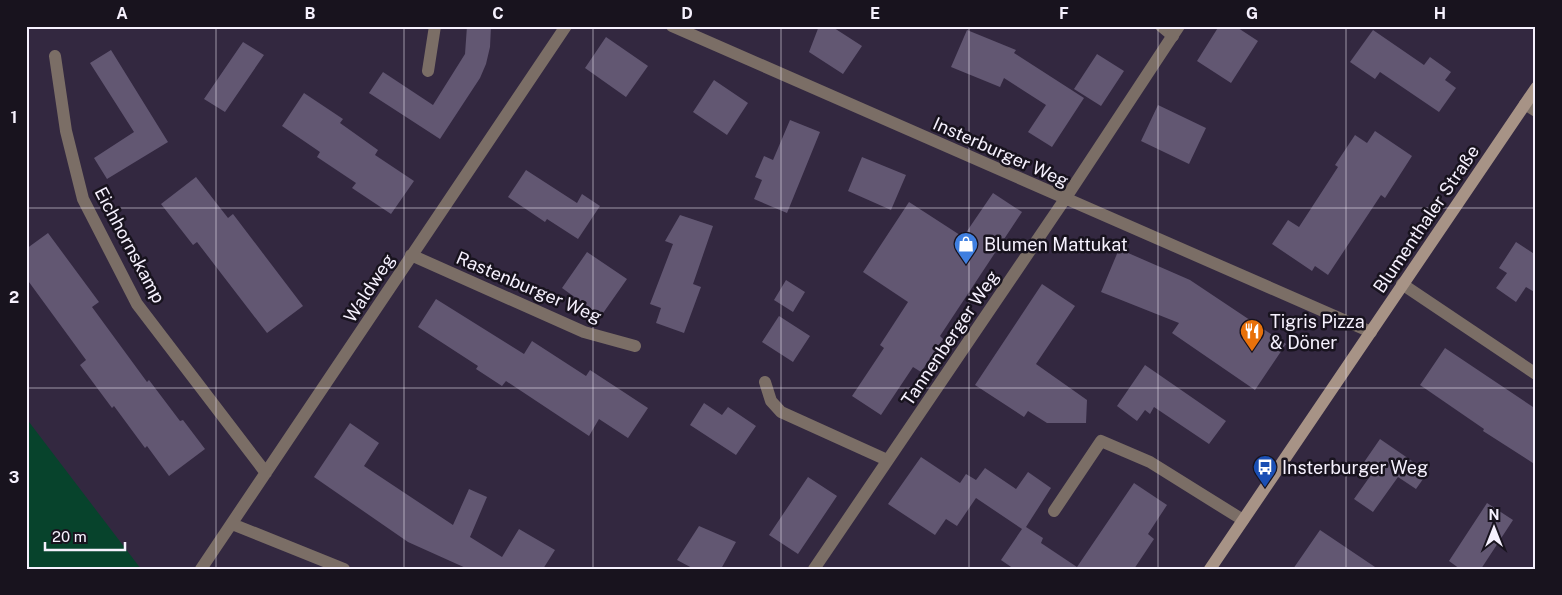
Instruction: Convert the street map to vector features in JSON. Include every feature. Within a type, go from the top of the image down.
[{"type":"main road","name":"Blumenthaler Straße","points":[[1210,569],[1536,88]]},
{"type":"street","points":[[428,71],[435,26]]},
{"type":"street","name":"Waldweg","points":[[201,569],[566,26]]},
{"type":"street","name":"Insterburger Weg","points":[[672,26],[1371,332]]},
{"type":"street","points":[[1161,26],[1176,31]]},
{"type":"street","name":"Tannenberger Weg","points":[[814,569],[1065,199],[1176,31]]},
{"type":"street","name":"Eichhornskamp","points":[[55,56],[66,131],[83,199],[137,304],[266,473]]},
{"type":"street","points":[[1525,104],[1536,111]]},
{"type":"street","name":"Rastenburger Weg","points":[[411,255],[584,332],[635,346]]},
{"type":"street","points":[[1402,284],[1536,374]]},
{"type":"street","points":[[766,382],[771,401],[781,412],[887,460]]},
{"type":"street","points":[[1054,511],[1102,441],[1150,462],[1243,520]]},
{"type":"street","points":[[232,524],[344,569]]},
{"type":"green space","points":[[26,418],[141,569],[26,569]]},
{"type":"building","points":[[467,26],[491,26],[490,47],[486,64],[480,78],[440,139],[369,93],[383,72],[433,105],[465,54]]},
{"type":"building","points":[[819,26],[831,26],[862,46],[843,74],[809,52]]},
{"type":"building","points":[[1219,26],[1235,26],[1258,41],[1231,83],[1197,61]]},
{"type":"building","points":[[967,30],[1016,50],[1014,53],[1084,98],[1052,147],[1028,132],[1046,105],[1004,78],[1000,87],[951,67]]},
{"type":"building","points":[[1373,30],[1424,65],[1430,57],[1451,72],[1445,80],[1456,88],[1439,112],[1380,72],[1375,79],[1350,62]]},
{"type":"building","points":[[606,37],[648,66],[626,97],[585,68]]},
{"type":"building","points":[[243,42],[264,55],[225,112],[204,99]]},
{"type":"building","points":[[111,50],[168,142],[107,179],[94,158],[134,132],[90,63]]},
{"type":"building","points":[[1097,54],[1124,71],[1101,106],[1074,89]]},
{"type":"building","points":[[714,80],[748,103],[727,135],[693,112]]},
{"type":"building","points":[[304,93],[343,119],[340,123],[378,150],[375,155],[414,181],[391,214],[352,188],[356,183],[317,157],[320,152],[282,126]]},
{"type":"building","points":[[1158,105],[1206,128],[1189,164],[1141,141]]},
{"type":"building","points":[[790,120],[820,132],[787,213],[754,199],[762,180],[755,177],[764,156],[773,160]]},
{"type":"building","points":[[1375,131],[1412,156],[1385,198],[1381,195],[1328,275],[1315,266],[1312,271],[1272,244],[1288,220],[1299,227],[1338,167],[1335,165],[1355,135],[1367,143]]},
{"type":"building","points":[[862,157],[906,175],[891,210],[848,191]]},
{"type":"building","points":[[526,170],[577,203],[582,194],[600,206],[578,239],[547,219],[545,222],[508,197]]},
{"type":"building","points":[[196,177],[228,218],[233,214],[303,306],[267,333],[197,242],[193,245],[161,204]]},
{"type":"building","points":[[993,193],[1022,212],[940,336],[943,339],[921,372],[913,367],[881,415],[852,396],[884,348],[880,345],[908,302],[863,272],[909,202],[963,237]]},
{"type":"building","points":[[680,215],[713,226],[693,284],[701,287],[684,333],[656,323],[661,308],[650,304],[673,244],[665,241]]},
{"type":"building","points":[[48,233],[99,302],[92,307],[147,382],[149,380],[180,421],[183,420],[205,449],[169,476],[147,446],[145,448],[114,406],[112,408],[80,365],[86,360],[26,278],[26,249]]},
{"type":"building","points":[[1516,242],[1536,255],[1536,293],[1526,287],[1516,302],[1496,288],[1507,273],[1499,268]]},
{"type":"building","points":[[1119,249],[1190,280],[1286,344],[1255,390],[1172,333],[1179,323],[1101,292]]},
{"type":"building","points":[[587,252],[627,279],[601,316],[562,288]]},
{"type":"building","points":[[786,280],[805,292],[793,312],[774,300]]},
{"type":"building","points":[[1042,284],[1075,306],[1036,364],[1087,400],[1086,423],[1047,423],[1028,411],[1024,417],[975,385]]},
{"type":"building","points":[[436,299],[524,354],[532,341],[586,376],[590,370],[648,408],[628,438],[599,419],[589,436],[506,381],[502,386],[476,369],[478,366],[418,327]]},
{"type":"building","points":[[779,316],[810,336],[793,362],[762,342]]},
{"type":"building","points":[[1445,348],[1536,409],[1536,465],[1483,431],[1484,429],[1420,385]]},
{"type":"building","points":[[1145,365],[1226,421],[1209,444],[1154,407],[1150,414],[1145,410],[1137,421],[1117,406]]},
{"type":"building","points":[[704,403],[722,415],[728,407],[756,426],[736,455],[690,425]]},
{"type":"building","points":[[350,423],[379,443],[364,466],[453,525],[469,489],[487,497],[470,537],[502,557],[519,529],[555,550],[543,569],[468,569],[408,542],[314,477]]},
{"type":"building","points":[[1380,439],[1428,472],[1416,489],[1398,477],[1373,512],[1354,499],[1371,475],[1360,468]]},
{"type":"building","points":[[921,457],[960,483],[966,474],[976,480],[985,468],[1016,489],[1028,472],[1051,488],[1026,527],[1043,538],[1041,543],[1077,567],[1134,483],[1167,505],[1148,534],[1154,539],[1134,569],[1014,569],[1001,560],[1022,529],[976,498],[957,526],[946,519],[935,535],[888,504]]},
{"type":"building","points":[[808,477],[837,496],[798,554],[769,535]]},
{"type":"building","points":[[1487,503],[1513,520],[1481,569],[1460,569],[1449,561]]},
{"type":"building","points":[[699,526],[736,542],[721,569],[694,569],[677,560]]},
{"type":"building","points":[[1320,530],[1378,569],[1293,569]]},
{"type":"place","name":"Blumen Mattukat","points":[[966,265]]},
{"type":"place","name":"Tigris Pizza & Döner","points":[[1252,352]]},
{"type":"place","name":"Insterburger Weg","points":[[1265,488]]}]
